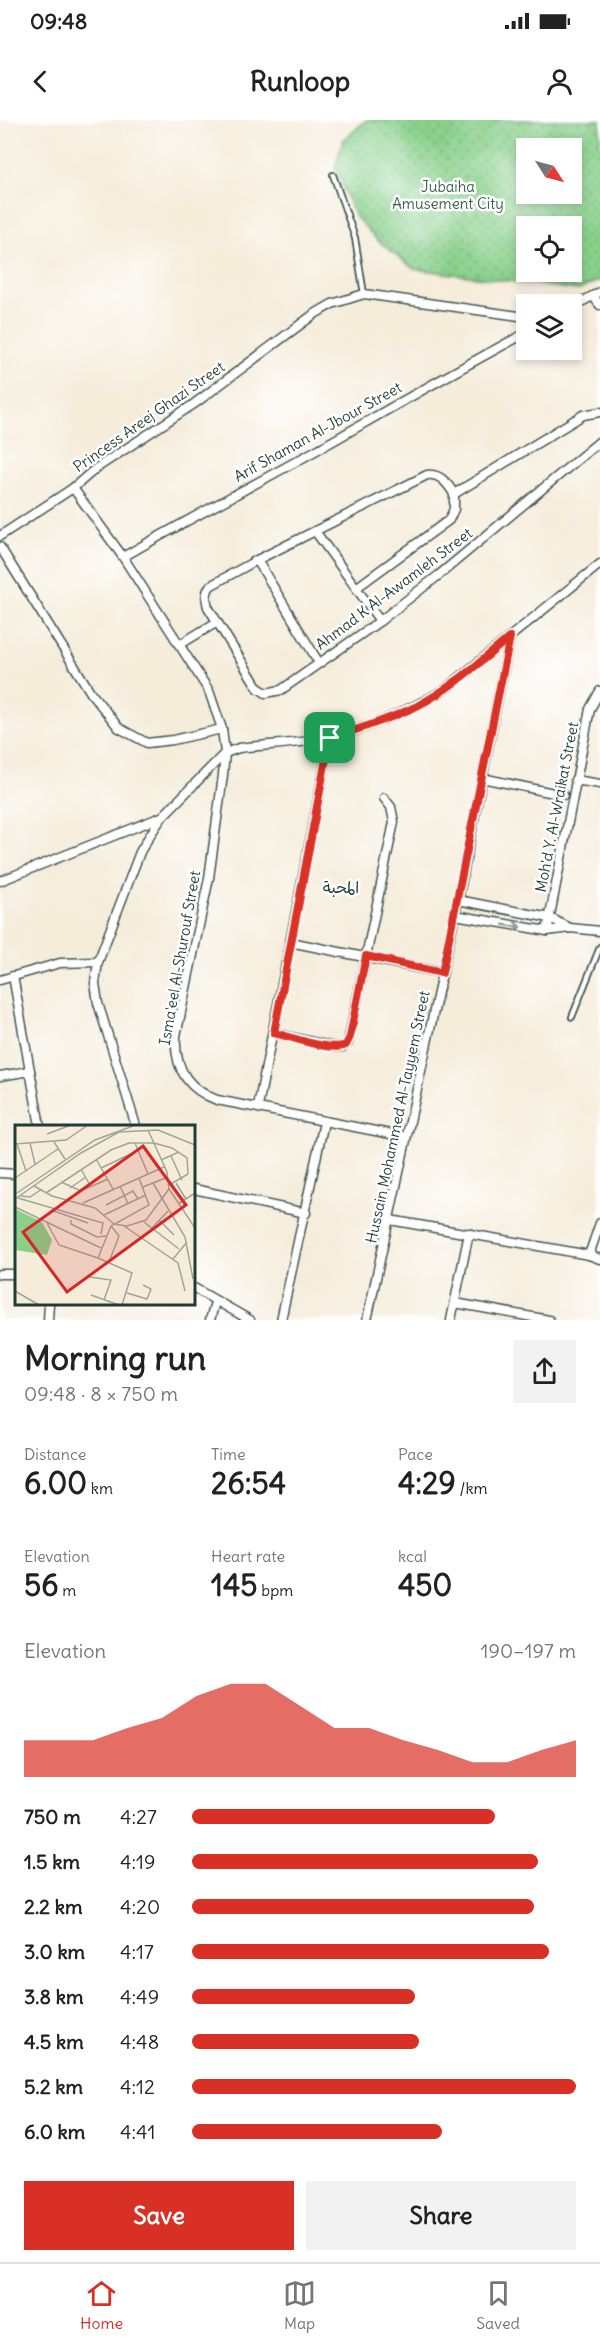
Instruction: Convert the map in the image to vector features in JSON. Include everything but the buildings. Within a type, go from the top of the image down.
[{"type":"street","name":"Princess Areej Ghazi Street","points":[[225,753],[222,729],[209,691],[123,557],[73,488],[95,469],[194,404],[313,315],[332,304],[364,294],[516,316]]},
{"type":"street","points":[[582,302],[596,294],[600,305]]},
{"type":"street","name":"Arif Shaman Al-Jbour Street","points":[[123,557],[516,338]]},
{"type":"street","points":[[454,494],[583,416],[600,412]]},
{"type":"street","name":"Ahmad K Al-Awamleh Street","points":[[356,588],[449,520],[454,509],[454,494],[439,477],[428,475],[217,581],[206,592],[208,607],[258,688],[266,693],[281,690],[380,621],[494,531],[600,441]]},
{"type":"street","points":[[0,536],[73,488]]},
{"type":"street","points":[[315,531],[380,621]]},
{"type":"street","points":[[0,547],[91,693],[120,728],[147,743],[173,740],[222,729]]},
{"type":"street","points":[[257,560],[319,663]]},
{"type":"street","points":[[136,1125],[98,1003],[95,983],[98,962],[140,852],[163,816],[225,753],[239,748],[330,738],[363,728],[418,705],[444,690],[600,564]]},
{"type":"street","points":[[179,645],[217,622]]},
{"type":"street","name":"Hussain Mohammed Al-Tayyem Street","points":[[367,1320],[455,915],[510,637]]},
{"type":"street","name":"Moh'd Y. Al-Wraikat Street","points":[[547,931],[590,709],[600,691]]},
{"type":"street","points":[[258,1107],[330,738]]},
{"type":"street","name":"Isma'eel Al-Shurouf Street","points":[[225,753],[209,878],[176,1036],[176,1056],[181,1072],[200,1093],[217,1100],[406,1137]]},
{"type":"street","points":[[482,778],[563,795]]},
{"type":"street","points":[[575,780],[600,784]]},
{"type":"street","points":[[274,1033],[339,1047],[346,1045],[350,1037],[394,822],[391,807],[384,798]]},
{"type":"street","points":[[0,881],[163,816]]},
{"type":"street","points":[[458,900],[550,918],[570,928]]},
{"type":"street","points":[[455,915],[547,931],[570,928],[600,931]]},
{"type":"street","points":[[290,942],[442,973]]},
{"type":"street","points":[[0,980],[60,963],[98,962]]},
{"type":"street","points":[[14,976],[40,1125]]},
{"type":"street","points":[[0,1076],[30,1071]]},
{"type":"street","points":[[281,1320],[324,1122]]},
{"type":"street","points":[[0,1173],[15,1174]]},
{"type":"street","points":[[195,1189],[306,1213]]},
{"type":"street","points":[[390,1220],[600,1259]]},
{"type":"street","points":[[589,1256],[600,1222]]},
{"type":"street","points":[[451,1320],[469,1233]]},
{"type":"street","points":[[195,1289],[214,1302],[250,1320]]},
{"type":"street","points":[[210,1320],[214,1302]]},
{"type":"street","points":[[455,1303],[549,1320]]},
{"type":"street","points":[[48,1320],[49,1305]]},
{"type":"lane","points":[[333,176],[355,238],[364,294]]},
{"type":"lane","points":[[572,1017],[600,946]]},
{"type":"green space","name":"Jubaiha Amusement City","points":[[366,120],[600,120],[600,280],[579,290],[516,282],[582,282],[582,216],[516,216],[516,282],[414,269],[378,241],[354,215],[335,167],[343,141]]},
{"type":"district","name":"المحبة","points":[[341,887]]},
{"type":"route","points":[[510,637],[442,973],[366,956],[350,1037],[348,1043],[343,1047],[328,1046],[274,1033],[330,738],[363,728],[418,705],[444,690],[510,637]]}]
